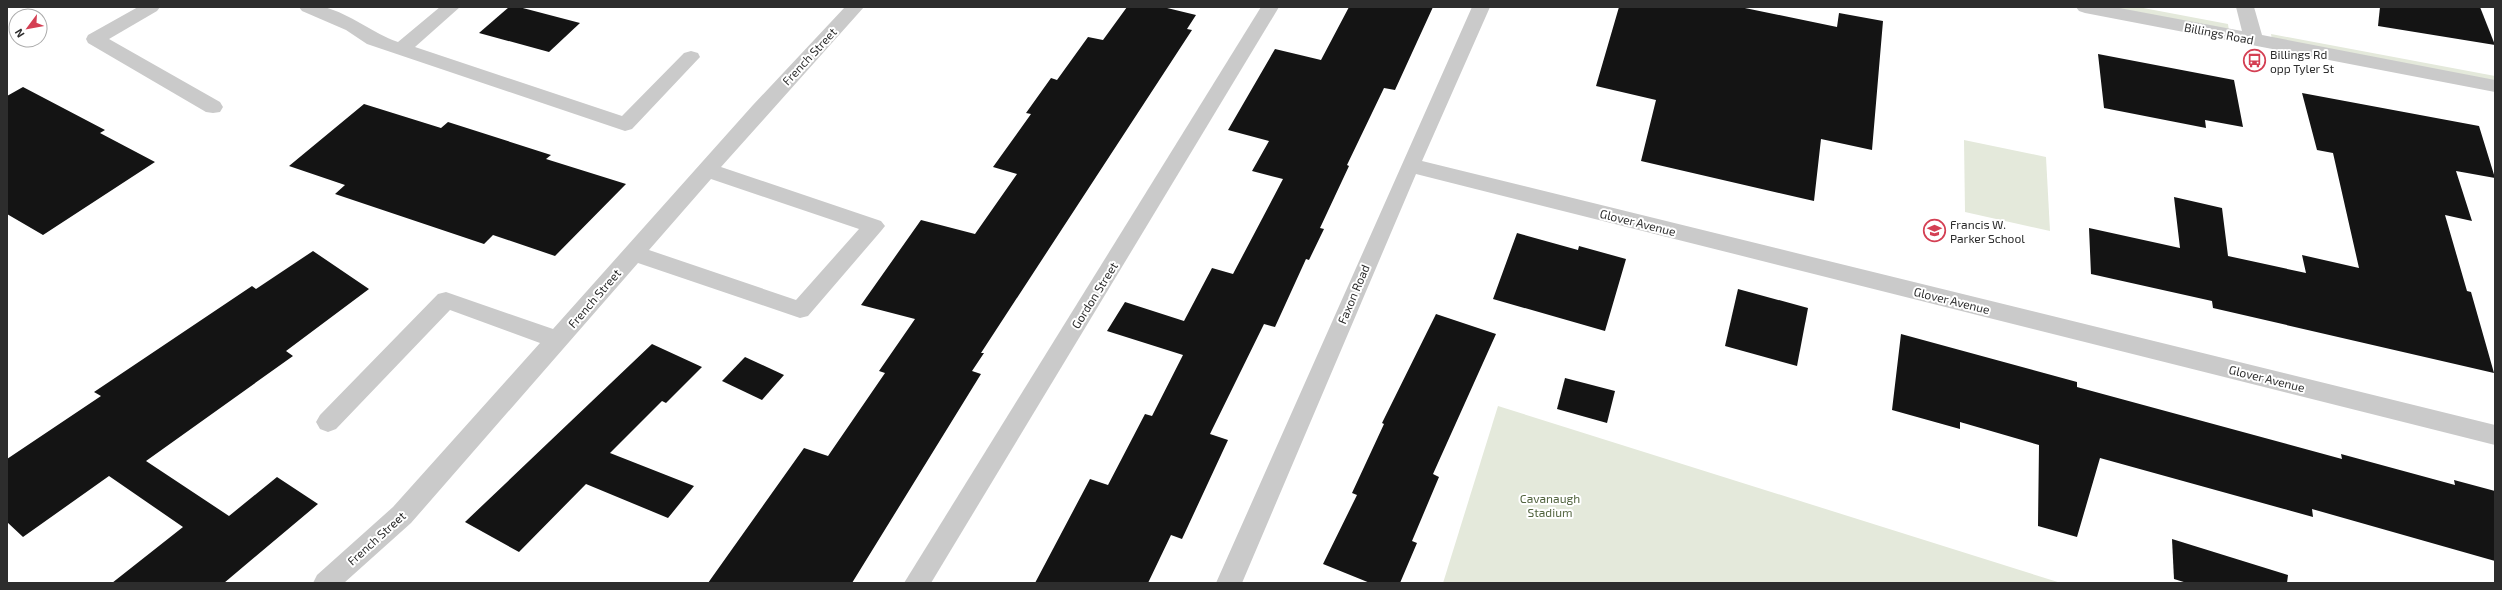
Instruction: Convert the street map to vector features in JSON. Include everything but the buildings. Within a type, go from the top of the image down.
[{"type":"street","points":[[151,7],[95,39],[213,107]]},
{"type":"street","points":[[308,7],[352,26],[374,40],[625,124],[691,56]]},
{"type":"street","points":[[401,49],[451,7]]},
{"type":"street","name":"French Street","points":[[326,583],[402,515],[707,170],[855,7]]},
{"type":"street","name":"Gordon Street","points":[[917,583],[1270,7]]},
{"type":"street","name":"Faxon Road","points":[[1229,583],[1410,165],[1481,7]]},
{"type":"street","name":"Billings Road","points":[[2085,7],[2252,32],[2495,72]]},
{"type":"street","name":"Billings Road","points":[[2154,7],[2252,32],[2495,86]]},
{"type":"street","points":[[2245,7],[2252,32]]},
{"type":"street","name":"Glover Avenue","points":[[1410,165],[2495,435]]},
{"type":"street","points":[[634,253],[800,310],[874,226],[707,170]]},
{"type":"street","points":[[328,422],[446,300],[557,340]]},
{"type":"green space","points":[[2104,7],[2138,7],[2228,24],[2229,31]]},
{"type":"green space","points":[[2271,34],[2495,76],[2495,82],[2272,40]]},
{"type":"green space","points":[[1964,140],[2046,157],[2050,231],[1965,212]]},
{"type":"green space","name":"Cavanaugh Stadium","points":[[1498,406],[2061,583],[1443,583]]},
{"type":"place","name":"Billings Rd opp Tyler St","points":[[2255,61]]},
{"type":"place","name":"Francis W. Parker School","points":[[1935,231]]}]
